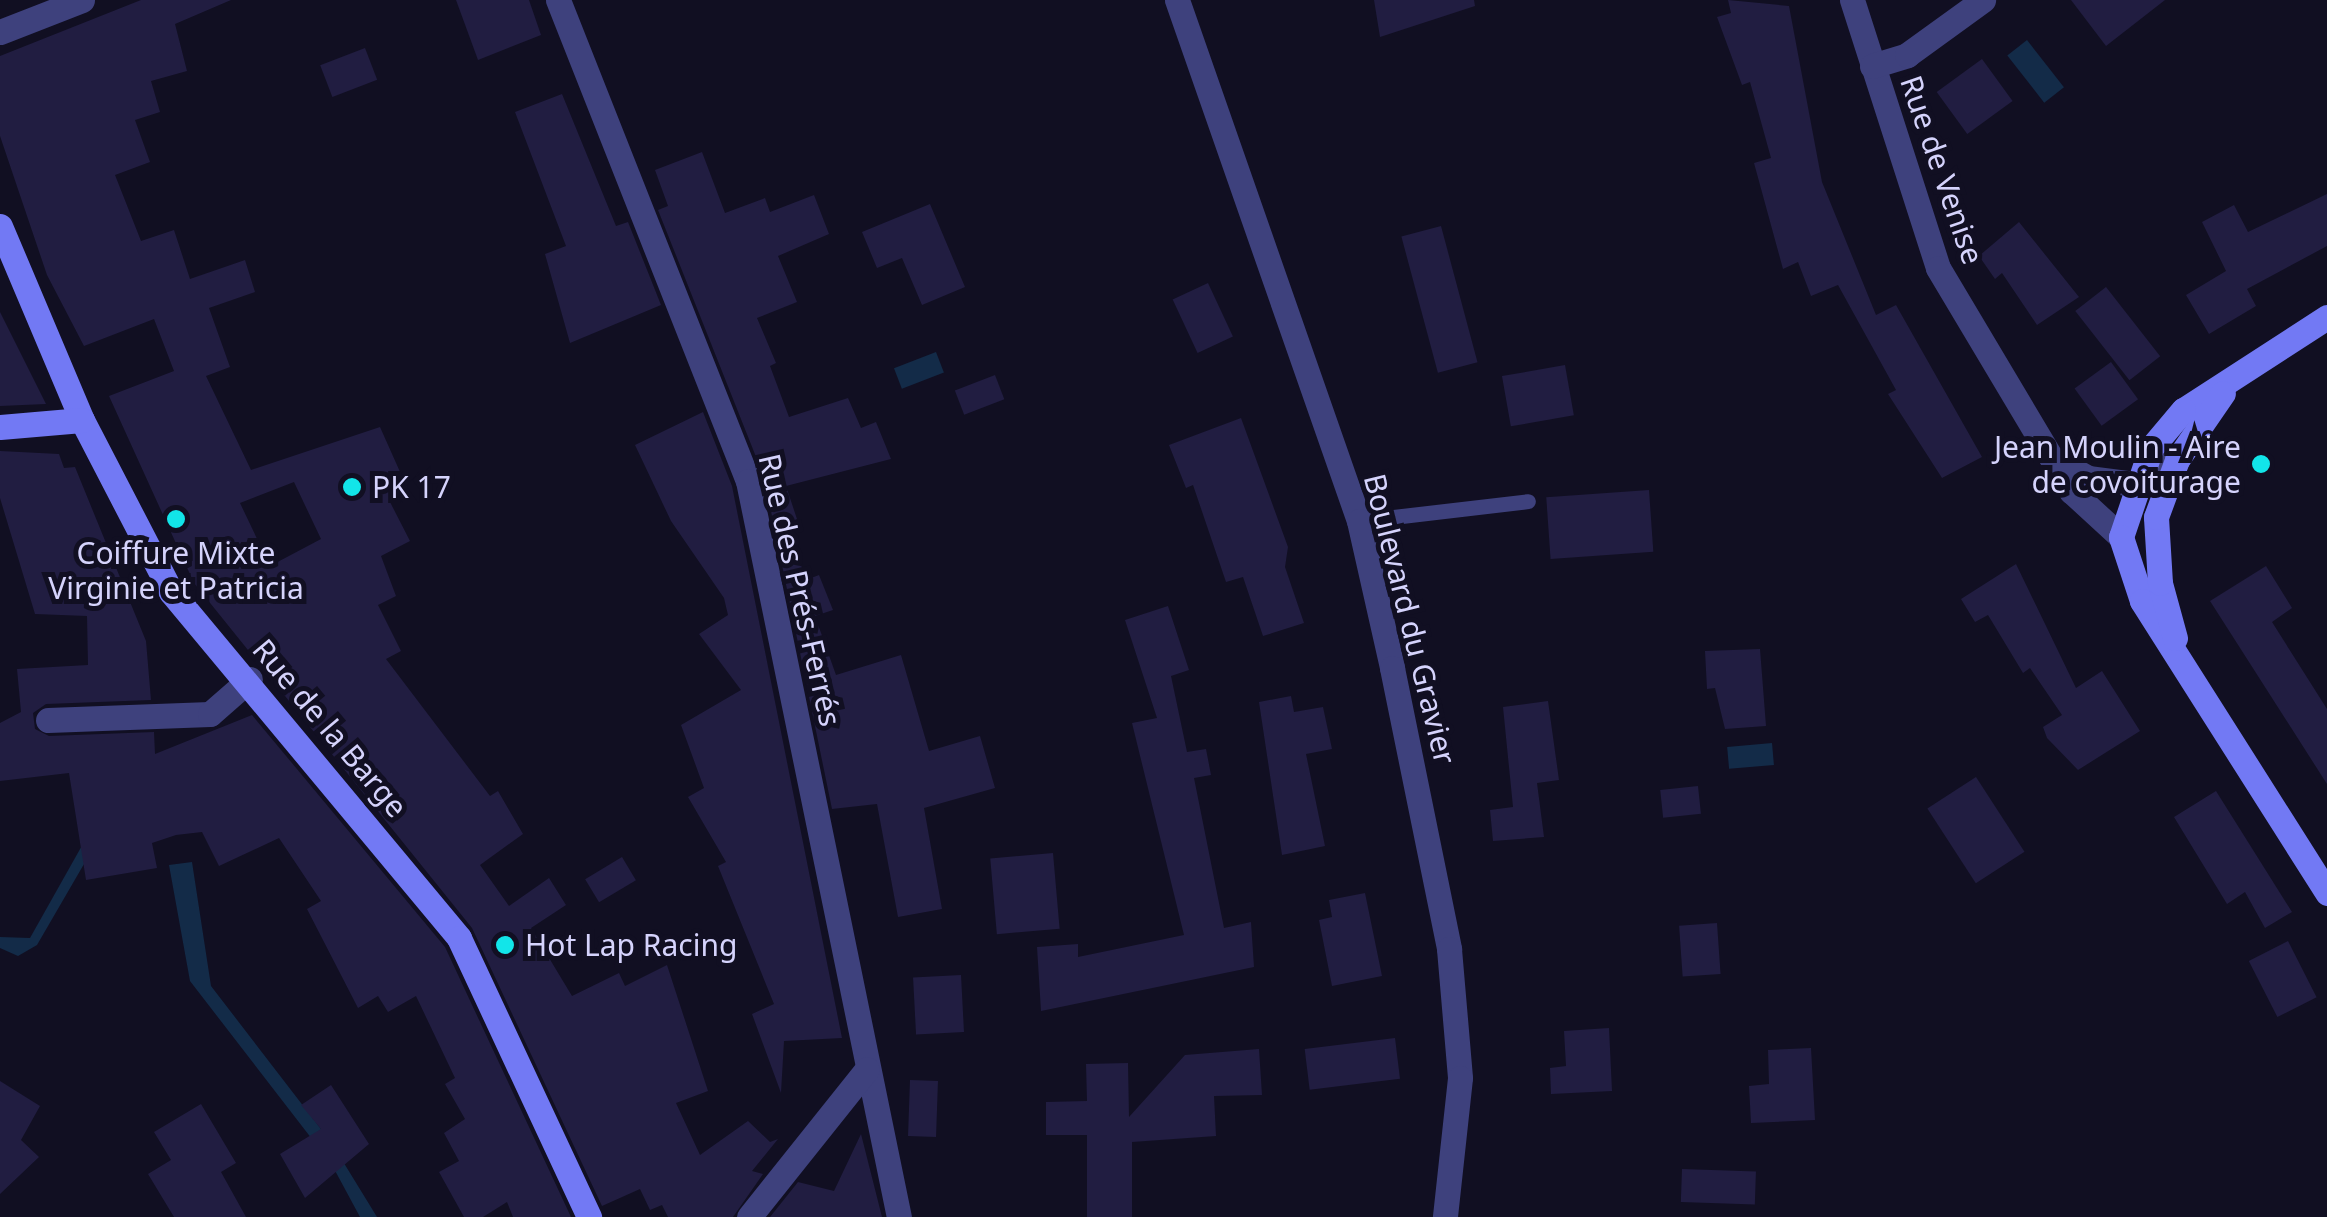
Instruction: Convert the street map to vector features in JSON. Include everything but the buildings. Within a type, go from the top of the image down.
[{"type":"main road","name":"Rue de la Barge","points":[[0,226],[82,420],[171,592],[250,679],[459,938],[589,1217]]},
{"type":"main road","points":[[2121,537],[2135,484],[2151,448],[2183,410],[2225,390],[2327,317]]},
{"type":"main road","points":[[2183,667],[2160,582],[2156,517],[2177,460],[2225,390]]},
{"type":"main road","points":[[0,427],[82,420]]},
{"type":"main road","name":"Rue de Venise","points":[[2121,537],[2142,601],[2327,893]]},
{"type":"street","points":[[0,32],[82,0]]},
{"type":"street","name":"Rue des Prés-Ferrés","points":[[558,0],[748,481],[899,1217]]},
{"type":"street","name":"Boulevard du Gravier","points":[[1177,0],[1359,521],[1449,949],[1460,1078],[1446,1217]]},
{"type":"street","name":"Rue de Venise","points":[[1852,0],[1938,268],[2071,492],[2121,537]]},
{"type":"street","points":[[1872,66],[1907,55],[1983,0]]},
{"type":"street","points":[[2050,456],[2088,478],[2135,484],[2177,460]]},
{"type":"street","points":[[48,720],[210,714],[250,679]]},
{"type":"street","points":[[748,1217],[867,1069]]},
{"type":"lane","points":[[1359,521],[1528,501]]},
{"type":"water","points":[[2027,40],[2064,87],[2044,103],[2007,55]]},
{"type":"water","points":[[936,352],[944,373],[902,389],[894,368]]},
{"type":"water","points":[[1772,743],[1774,765],[1729,769],[1727,747]]},
{"type":"water","points":[[93,826],[102,833],[37,945],[18,956],[0,948],[0,937],[30,938]]},
{"type":"water","points":[[192,862],[211,986],[331,1142],[377,1217],[360,1217],[332,1165],[190,981],[169,865]]},
{"type":"place","name":"Jean Moulin - Aire de covoiturage","points":[[2261,464]]},
{"type":"place","name":"PK 17","points":[[352,487]]},
{"type":"place","name":"Coiffure Mixte Virginie et Patricia","points":[[176,519]]},
{"type":"place","name":"Hot Lap Racing","points":[[505,945]]}]
